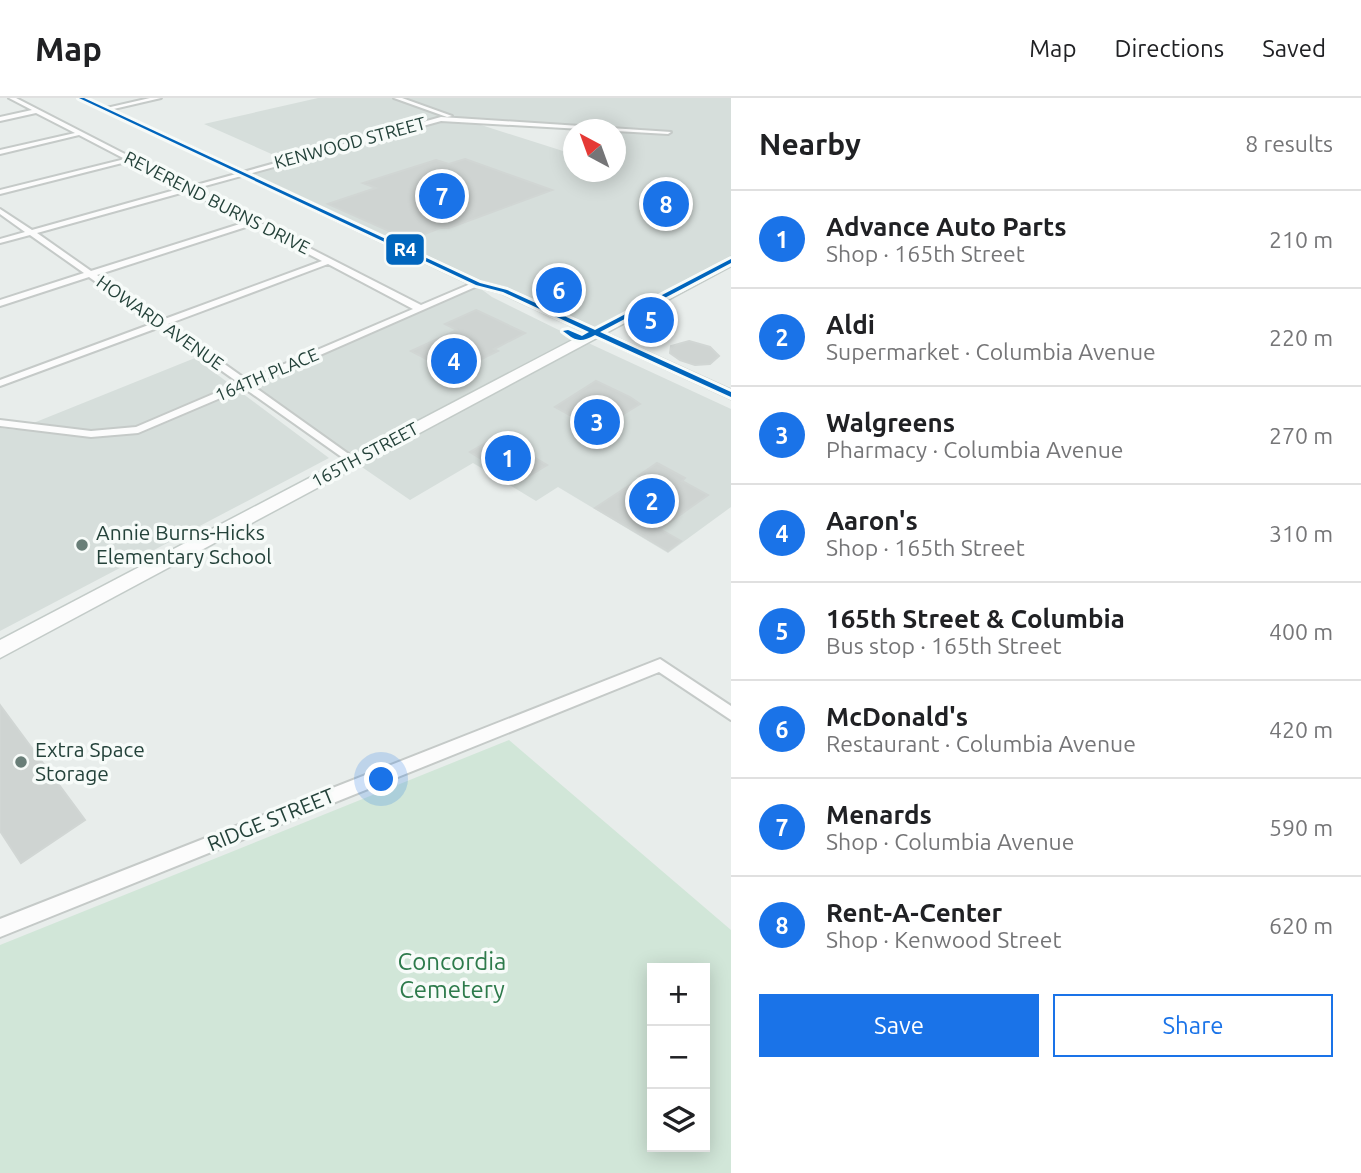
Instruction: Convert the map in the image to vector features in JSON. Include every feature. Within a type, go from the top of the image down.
[{"type":"main road","name":"165TH STREET","points":[[0,650],[731,261]]},
{"type":"street","name":"REVEREND BURNS DRIVE","points":[[12,98],[421,309]]},
{"type":"street","points":[[81,98],[478,284],[494,296],[731,395]]},
{"type":"street","points":[[105,109],[158,98]]},
{"type":"street","points":[[397,98],[446,114],[450,118]]},
{"type":"street","points":[[0,119],[37,111]]},
{"type":"street","name":"KENWOOD STREET","points":[[0,242],[241,173],[450,118],[668,132]]},
{"type":"street","points":[[0,152],[81,133]]},
{"type":"street","points":[[0,192],[131,159]]},
{"type":"street","name":"HOWARD AVENUE","points":[[0,211],[353,461]]},
{"type":"street","points":[[0,303],[252,222]]},
{"type":"street","points":[[0,383],[329,261]]},
{"type":"street","name":"164TH PLACE","points":[[0,423],[91,434],[138,430],[478,284]]},
{"type":"street","points":[[589,336],[731,407]]},
{"type":"street","name":"RIDGE STREET","points":[[0,928],[660,665],[731,714]]},
{"type":"shaded area","points":[[318,98],[731,98],[731,259],[594,330],[478,282],[243,173],[395,130],[285,160],[204,124]]},
{"type":"shaded area","points":[[477,286],[492,297],[577,339],[353,459],[251,385]]},
{"type":"shaded area","points":[[584,341],[731,409],[731,507],[668,553],[558,487],[536,501],[473,463],[410,500],[356,463]]},
{"type":"shaded area","name":"Annie Burns-Hicks Elementary School","points":[[195,358],[329,458],[0,631],[0,428],[16,430]]},
{"type":"green space","name":"Concordia Cemetery","points":[[509,740],[731,930],[731,1173],[0,1173],[0,945]]},
{"type":"building","points":[[465,159],[552,190],[409,240],[328,204],[376,188],[363,183],[436,160],[449,164]]},
{"type":"building","points":[[476,310],[525,333],[494,349],[498,351],[453,373],[411,351],[457,330],[445,324]]},
{"type":"building","points":[[689,341],[710,347],[719,356],[710,364],[695,365],[670,353],[671,346]]},
{"type":"building","points":[[596,381],[640,404],[597,430],[555,407]]},
{"type":"building","points":[[498,436],[547,465],[519,482],[470,452]]},
{"type":"building","points":[[657,463],[685,478],[682,481],[708,495],[660,529],[681,541],[668,551],[595,508],[642,477],[638,476]]},
{"type":"building","name":"Extra Space Storage","points":[[0,705],[85,820],[21,863],[0,831]]},
{"type":"transit line","name":"R4","points":[[81,98],[478,284],[505,291],[731,395]]},
{"type":"transit line","name":"R4","points":[[566,331],[582,339],[731,261]]},
{"type":"place","name":"Menards","points":[[442,196]]},
{"type":"place","name":"Rent-A-Center","points":[[666,204]]},
{"type":"place","name":"McDonald's","points":[[559,290]]},
{"type":"place","name":"165th Street & Columbia","points":[[651,320]]},
{"type":"place","name":"Aaron's","points":[[454,361]]},
{"type":"place","name":"Walgreens","points":[[597,422]]},
{"type":"place","name":"Advance Auto Parts","points":[[508,458]]},
{"type":"place","name":"Aldi","points":[[652,501]]},
{"type":"place","name":"Annie Burns-Hicks Elementary School","points":[[82,545]]},
{"type":"place","name":"Extra Space Storage","points":[[21,762]]}]
